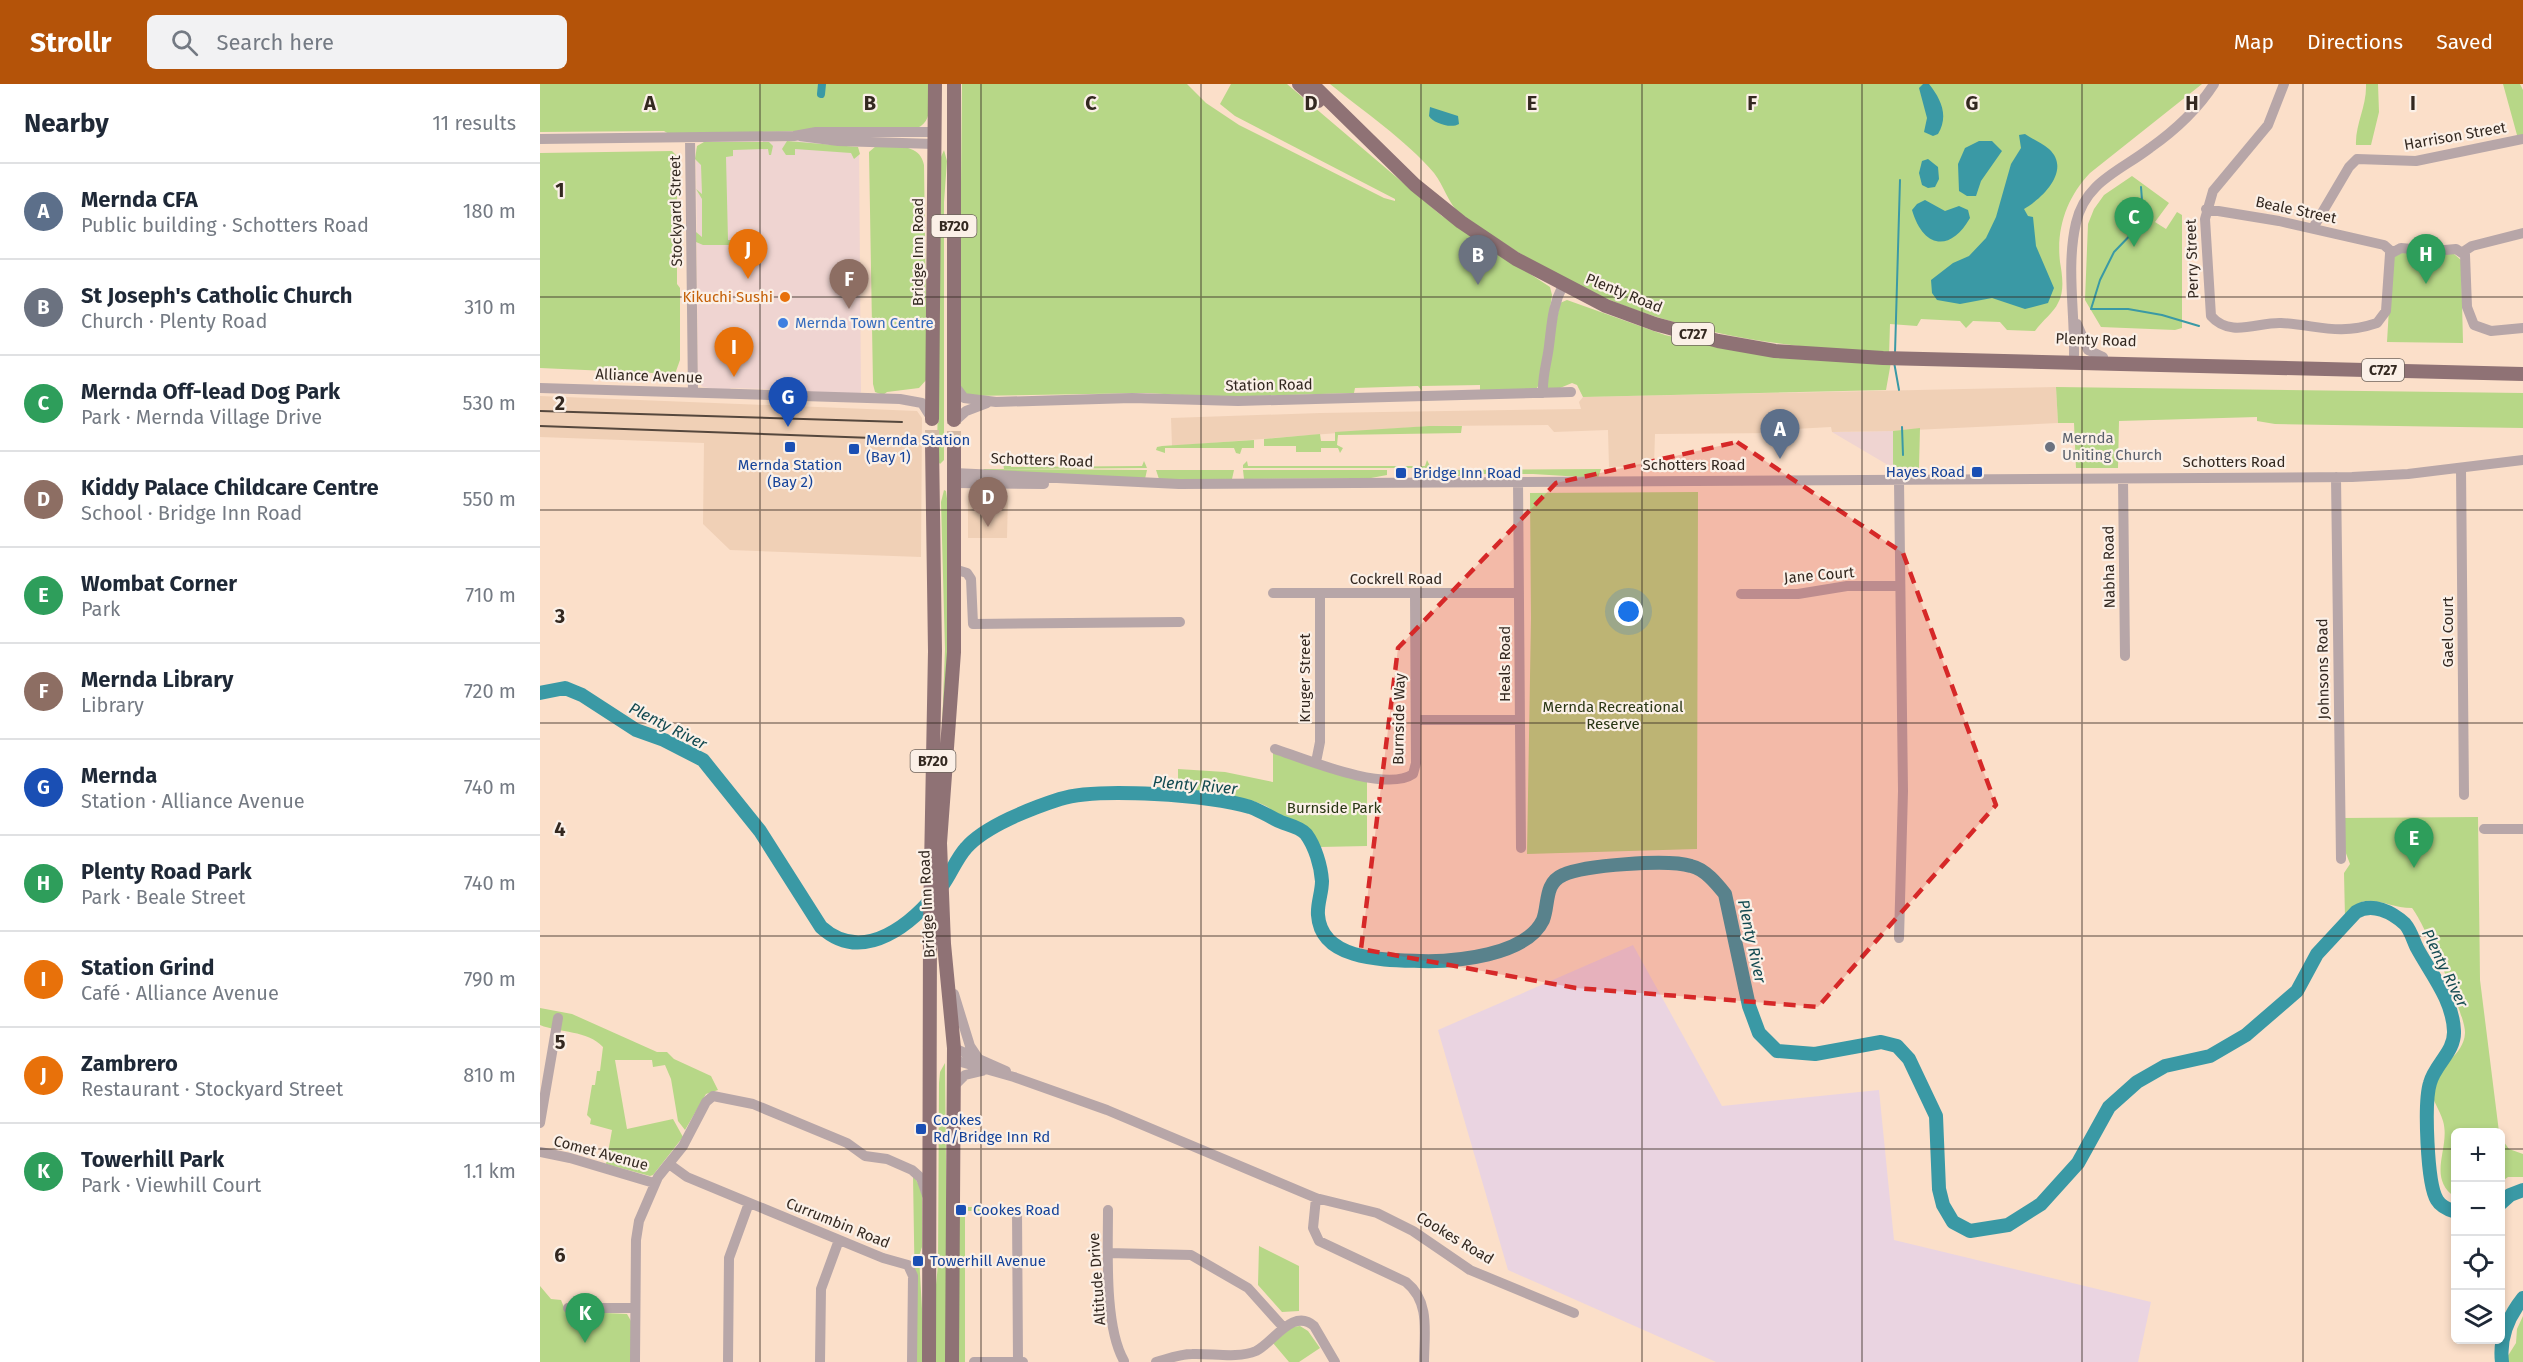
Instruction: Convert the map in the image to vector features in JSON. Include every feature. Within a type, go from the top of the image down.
[{"type":"main road","name":"Bridge Inn Road","points":[[932,420],[935,84]]},
{"type":"main road","name":"B720","points":[[954,84],[955,420]]},
{"type":"main road","name":"Plenty Road","points":[[1299,84],[1461,222],[1516,260],[1563,285],[1655,324],[1718,340],[1774,351],[1902,359],[2070,360],[2523,374]]},
{"type":"main road","name":"Plenty Road","points":[[1312,84],[1395,166]]},
{"type":"main road","points":[[934,138],[954,138]]},
{"type":"main road","name":"Plenty Road","points":[[2070,360],[2103,357],[2242,366]]},
{"type":"main road","name":"Bridge Inn Road","points":[[929,1362],[931,871],[935,651],[932,444]]},
{"type":"main road","name":"Bridge Inn Road","points":[[952,1362],[954,1054],[940,843],[954,651],[954,445]]},
{"type":"main road","name":"Schotters Road","points":[[931,477],[954,478]]},
{"type":"main road","name":"Cookes Road","points":[[931,1049],[954,1054]]},
{"type":"street","points":[[2070,360],[2075,225],[2085,200],[2104,178],[2149,150],[2181,123],[2214,84]]},
{"type":"street","name":"Perry Street","points":[[2283,85],[2268,125],[2213,191],[2206,209],[2209,313],[2214,320],[2243,329],[2284,324],[2340,330],[2377,323],[2386,311],[2391,253]]},
{"type":"street","points":[[540,139],[800,135],[816,140],[863,137],[934,138]]},
{"type":"street","name":"Stockyard Street","points":[[690,138],[693,393]]},
{"type":"street","name":"Harrison Street","points":[[2313,228],[2349,167],[2357,159],[2416,161],[2523,139]]},
{"type":"street","name":"Beale Street","points":[[2206,209],[2313,228],[2380,244],[2391,253]]},
{"type":"street","points":[[2464,254],[2478,244],[2523,233]]},
{"type":"street","points":[[2391,253],[2402,248],[2456,249],[2464,254]]},
{"type":"street","points":[[2464,254],[2467,307],[2474,325],[2491,331],[2523,328]]},
{"type":"street","points":[[1543,393],[1542,374],[1549,348],[1551,316],[1563,285]]},
{"type":"street","points":[[2072,302],[2075,318],[2088,350],[2103,357]]},
{"type":"street","points":[[2070,360],[2075,318]]},
{"type":"street","name":"Station Road","points":[[954,378],[961,397],[996,402],[1132,398],[1229,401],[1571,392]]},
{"type":"street","name":"Alliance Avenue","points":[[900,399],[925,395],[933,387]]},
{"type":"street","name":"Alliance Avenue","points":[[540,388],[900,399],[922,403],[932,420]]},
{"type":"street","name":"Station Road","points":[[955,420],[966,411],[996,402]]},
{"type":"street","name":"Schotters Road","points":[[954,478],[1077,486],[1152,483],[1518,480],[1582,482],[1899,481],[2380,477],[2523,460]]},
{"type":"street","name":"Gael Court","points":[[2462,468],[2464,795]]},
{"type":"street","name":"Johnsons Road","points":[[2336,477],[2340,859]]},
{"type":"street","name":"Nabha Road","points":[[2123,479],[2125,656]]},
{"type":"street","name":"Heals Road","points":[[1518,480],[1521,848]]},
{"type":"street","points":[[1899,481],[1903,791],[1899,938]]},
{"type":"street","points":[[954,569],[963,571],[971,579],[973,624],[1180,622]]},
{"type":"street","name":"Jane Court","points":[[1741,594],[1798,594],[1847,586],[1899,586]]},
{"type":"street","name":"Cockrell Road","points":[[1273,594],[1520,593]]},
{"type":"street","name":"Kruger Street","points":[[1316,762],[1320,742],[1320,594]]},
{"type":"street","name":"Burnside Way","points":[[1275,749],[1365,778],[1407,777],[1413,774],[1416,767],[1415,594]]},
{"type":"street","points":[[1416,720],[1520,720]]},
{"type":"street","points":[[2484,829],[2523,829]]},
{"type":"street","points":[[945,944],[959,1014],[978,1058]]},
{"type":"street","points":[[540,1123],[558,1018]]},
{"type":"street","name":"Cookes Road","points":[[954,1054],[978,1058],[1014,1077]]},
{"type":"street","name":"Cookes Road","points":[[954,1054],[989,1071],[1014,1077],[1107,1110],[1316,1198],[1377,1212],[1470,1269],[1574,1312]]},
{"type":"street","name":"Cookes Road","points":[[954,1086],[965,1075],[989,1071]]},
{"type":"street","points":[[635,1362],[636,1234],[654,1184],[683,1146],[706,1102],[718,1095],[753,1104],[847,1143],[865,1156],[887,1160],[912,1170],[923,1182],[930,1213]]},
{"type":"street","name":"Comet Avenue","points":[[540,1152],[570,1158],[654,1184]]},
{"type":"street","points":[[912,1170],[920,1168],[930,1158]]},
{"type":"street","name":"Currumbin Road","points":[[669,1164],[683,1175],[749,1203],[892,1262],[908,1265],[911,1269],[912,1362]]},
{"type":"street","points":[[1316,1198],[1314,1228],[1319,1241],[1406,1282],[1417,1293],[1424,1315],[1424,1362]]},
{"type":"street","points":[[728,1362],[729,1258],[749,1203]]},
{"type":"street","points":[[1017,1210],[1018,1362]]},
{"type":"street","name":"Altitude Drive","points":[[1108,1210],[1109,1284],[1119,1362]]},
{"type":"street","points":[[820,1362],[821,1289],[839,1240]]},
{"type":"street","points":[[1108,1253],[1191,1256],[1248,1288],[1284,1328]]},
{"type":"street","points":[[570,1311],[635,1308]]},
{"type":"street","points":[[1156,1362],[1190,1354],[1250,1353],[1262,1347],[1284,1328],[1299,1321],[1314,1326],[1335,1362]]},
{"type":"street","points":[[975,1362],[1023,1362]]},
{"type":"highlighted area","points":[[1737,442],[1903,553],[1996,805],[1818,1007],[1576,988],[1361,949],[1398,648],[1556,483]]},
{"type":"shaded area","name":"Mernda Town Centre","points":[[806,141],[859,150],[861,392],[859,394],[798,394],[795,390],[731,388],[726,391],[703,387],[698,382],[696,149],[704,142]]},
{"type":"shaded area","points":[[2056,387],[2058,423],[1893,431],[1832,432],[1831,427],[1794,429],[1786,433],[1655,434],[1654,466],[1609,467],[1608,430],[1554,432],[1548,425],[1429,426],[1172,446],[1171,418],[1581,409],[1579,402],[1583,397]]},
{"type":"shaded area","points":[[540,396],[917,411],[922,418],[921,557],[730,550],[703,524],[704,443],[540,437]]},
{"type":"shaded area","points":[[1893,431],[1893,468],[1832,432]]},
{"type":"shaded area","points":[[968,494],[1008,495],[1007,538],[968,538]]},
{"type":"shaded area","points":[[1633,945],[1722,1106],[1879,1090],[1894,1240],[2151,1302],[2138,1362],[1716,1362],[1508,1270],[1438,1030]]},
{"type":"green space","points":[[540,84],[929,84],[929,109],[926,120],[917,128],[686,134],[669,134],[664,131],[540,132]]},
{"type":"green space","points":[[962,84],[1187,84],[1206,103],[1239,125],[1384,198],[1395,201],[1235,116],[1220,104],[1231,84],[1287,84],[1442,216],[1550,287],[1552,295],[1539,385],[1536,389],[1480,391],[1480,385],[1422,386],[1422,391],[1418,386],[1355,388],[1354,393],[1218,397],[1146,393],[967,396],[959,385]]},
{"type":"green space","points":[[1330,84],[2202,84],[2090,173],[2075,192],[2065,214],[2060,237],[2062,293],[2054,310],[2035,331],[2007,330],[2000,322],[1973,321],[1966,328],[1960,321],[1921,319],[1917,326],[1890,324],[1889,355],[1739,337],[1647,314],[1601,296],[1556,274],[1460,214],[1452,205],[1441,183],[1423,161],[1397,137]]},
{"type":"green space","points":[[2366,84],[2378,84],[2379,112],[2371,145],[2356,145],[2357,130],[2365,100]]},
{"type":"green space","points":[[2503,84],[2520,84],[2523,90],[2523,135],[2517,135]]},
{"type":"green space","points":[[787,141],[858,147],[860,154],[854,159],[851,153],[795,149],[795,155],[786,155],[782,149]]},
{"type":"green space","points":[[704,142],[769,142],[773,146],[771,155],[768,149],[733,150],[733,156],[726,157],[728,240],[734,240],[730,245],[703,245],[696,242],[696,232],[702,237],[702,199],[696,189],[702,194],[701,165],[695,159],[697,146]]},
{"type":"green space","points":[[876,146],[898,146],[912,149],[917,152],[924,165],[927,379],[919,388],[887,392],[883,395],[875,392],[873,384],[869,152]]},
{"type":"green space","points":[[944,150],[947,161],[944,202],[944,460],[940,464],[937,460],[941,157]]},
{"type":"green space","points":[[672,151],[677,156],[677,284],[680,288],[680,360],[675,374],[540,368],[540,153]]},
{"type":"green space","points":[[2132,176],[2169,203],[2155,222],[2166,229],[2177,212],[2182,215],[2182,328],[2175,330],[2101,327],[2085,300],[2088,224],[2094,209],[2104,195]]},
{"type":"green space","points":[[2401,253],[2454,254],[2461,260],[2463,343],[2387,342],[2392,258]]},
{"type":"green space","points":[[1567,300],[1665,335],[1720,348],[1809,360],[1891,362],[1886,390],[1583,397],[1577,385],[1572,383],[1560,388],[1548,388],[1546,376],[1560,303]]},
{"type":"green space","points":[[2056,387],[2523,393],[2523,428],[2275,424],[2257,421],[2257,417],[2119,421],[2118,468],[2076,468],[2074,423],[2058,423]]},
{"type":"green space","points":[[1462,426],[1461,433],[1338,435],[1337,445],[1343,448],[1340,453],[1338,448],[1321,448],[1321,452],[1296,452],[1296,446],[1264,446],[1264,439],[1320,434],[1321,441],[1335,441],[1335,432]]},
{"type":"green space","points":[[1920,428],[1919,468],[1893,468],[1893,431]]},
{"type":"green space","points":[[1254,440],[1254,448],[1242,448],[1240,454],[1236,453],[1234,448],[1165,448],[1165,453],[1156,450],[1157,447],[1162,446]]},
{"type":"green space","points":[[1002,455],[1011,462],[1011,467],[1142,466],[1144,461],[1147,468],[1004,469]]},
{"type":"green space","points":[[1427,460],[1431,468],[1243,468],[1247,461],[1248,466],[1425,466]]},
{"type":"green space","points":[[984,469],[1147,470],[1145,479],[982,471]]},
{"type":"green space","points":[[1601,469],[1598,478],[1481,474],[1441,478],[1440,470]]},
{"type":"green space","points":[[1156,470],[1234,470],[1232,479],[1159,479]]},
{"type":"green space","points":[[1243,470],[1387,470],[1387,475],[1371,478],[1244,479]]},
{"type":"green space","points":[[944,490],[948,506],[948,648],[942,727],[945,649],[941,502]]},
{"type":"green space","name":"Mernda Recreational Reserve","points":[[1698,492],[1697,849],[1527,854],[1531,618],[1530,493]]},
{"type":"green space","name":"Burnside Park","points":[[1273,752],[1367,782],[1367,846],[1320,847],[1308,830],[1281,818],[1268,807],[1256,802],[1234,797],[1178,794],[1178,769],[1225,772],[1273,782]]},
{"type":"green space","points":[[2478,817],[2480,980],[2498,1128],[2451,1128],[2451,1193],[2442,1180],[2441,1162],[2445,1131],[2433,1098],[2432,1088],[2435,1076],[2464,1041],[2464,1023],[2443,969],[2412,908],[2367,901],[2352,908],[2345,918],[2344,873],[2350,864],[2344,848],[2343,818]]},
{"type":"green space","points":[[540,1008],[572,1014],[657,1052],[667,1052],[674,1059],[711,1076],[718,1090],[706,1094],[685,1130],[678,1121],[671,1079],[665,1065],[653,1067],[652,1060],[615,1060],[627,1129],[673,1119],[683,1137],[653,1175],[606,1164],[612,1130],[590,1124],[591,1119],[587,1115],[592,1085],[595,1085],[597,1071],[600,1071],[603,1047],[581,1035],[540,1025]]},
{"type":"green space","points":[[945,1063],[948,1362],[933,1362],[934,1304],[938,1265],[939,1083],[940,1072]]},
{"type":"green space","points":[[2505,1144],[2509,1149],[2523,1154],[2523,1177],[2505,1179]]},
{"type":"green space","points":[[913,1175],[922,1190],[922,1247],[919,1256],[925,1362],[916,1362]]},
{"type":"green space","points":[[961,1207],[1013,1207],[1013,1211],[965,1211],[965,1362],[956,1362],[957,1220]]},
{"type":"green space","points":[[1259,1246],[1299,1266],[1299,1311],[1282,1312],[1258,1285]]},
{"type":"green space","points":[[540,1286],[551,1299],[561,1300],[569,1320],[574,1320],[584,1312],[627,1314],[631,1321],[631,1362],[540,1362]]},
{"type":"green space","points":[[2523,1316],[2523,1362],[2504,1362],[2516,1343],[2517,1329]]},
{"type":"green space","points":[[1300,1326],[1308,1331],[1320,1348],[1299,1362],[1289,1362],[1273,1343],[1292,1327]]},
{"type":"water","points":[[1923,84],[1929,84],[1942,108],[1943,121],[1938,134],[1933,136],[1924,132],[1927,118],[1919,88]]},
{"type":"water","points":[[1430,107],[1458,116],[1459,124],[1447,126],[1434,121],[1429,116]]},
{"type":"water","points":[[2025,134],[2049,149],[2055,157],[2057,166],[2056,175],[2046,191],[2024,209],[2028,216],[2033,217],[2036,246],[2054,288],[2048,303],[2025,309],[1992,298],[1960,304],[1937,300],[1932,293],[1931,280],[1953,263],[1969,256],[1986,238],[1996,217],[2011,164],[2021,148],[2019,135]]},
{"type":"water","points":[[1979,141],[1992,141],[2002,151],[1981,181],[1976,196],[1967,196],[1959,191],[1958,164],[1965,148]]},
{"type":"water","points":[[1928,159],[1938,167],[1939,179],[1935,187],[1928,188],[1922,185],[1919,173],[1922,161]]},
{"type":"water","points":[[1925,200],[1945,211],[1959,206],[1968,210],[1970,218],[1954,237],[1946,241],[1930,238],[1917,223],[1912,210]]},
{"type":"waterway","points":[[821,94],[822,84]]},
{"type":"waterway","points":[[1895,353],[1900,180]]},
{"type":"waterway","points":[[2141,187],[2143,213],[2141,224],[2114,252],[2100,280],[2091,309],[2128,309],[2162,315],[2199,326]]},
{"type":"waterway","points":[[1894,362],[1899,390]]},
{"type":"waterway","points":[[1902,427],[1903,455]]},
{"type":"waterway","name":"Plenty River","points":[[540,693],[565,688],[582,695],[636,730],[664,740],[703,760],[760,831],[821,927],[837,938],[854,942],[871,941],[903,926],[931,900],[966,848],[985,832],[1036,807],[1077,795],[1126,793],[1209,799],[1250,807],[1294,826],[1306,834],[1317,856],[1322,881],[1318,911],[1322,930],[1330,941],[1342,950],[1357,955],[1390,960],[1469,958],[1506,949],[1521,942],[1534,932],[1543,920],[1553,883],[1563,875],[1574,871],[1646,863],[1691,866],[1710,877],[1725,894],[1749,1006],[1759,1033],[1777,1051],[1815,1054],[1881,1042],[1897,1046],[1909,1059],[1936,1116],[1939,1189],[1943,1205],[1953,1222],[1970,1231],[2008,1225],[2041,1204],[2078,1163],[2109,1107],[2137,1082],[2165,1066],[2210,1056],[2246,1035],[2297,991],[2317,954],[2356,912],[2375,908],[2394,916],[2405,924],[2446,998],[2453,1020],[2454,1031],[2451,1045],[2430,1083],[2427,1107],[2429,1161],[2434,1191],[2441,1205],[2451,1210]]},
{"type":"waterway","name":"Plenty River","points":[[2505,1200],[2523,1190]]},
{"type":"waterway","name":"Plenty River","points":[[2502,1362],[2503,1336],[2513,1313],[2523,1298]]},
{"type":"tunnel","points":[[932,419],[932,444]]},
{"type":"tunnel","points":[[954,420],[954,445]]},
{"type":"railway","points":[[540,411],[902,422]]},
{"type":"railway","points":[[540,426],[901,439]]},
{"type":"place","name":"Mernda Off-lead Dog Park","points":[[2134,247]]},
{"type":"place","name":"Zambrero","points":[[748,279]]},
{"type":"place","name":"Plenty Road Park","points":[[2426,284]]},
{"type":"place","name":"St Joseph's Catholic Church","points":[[1478,285]]},
{"type":"place","name":"Kikuchi Sushi","points":[[785,297]]},
{"type":"place","name":"Mernda Library","points":[[849,309]]},
{"type":"place","name":"Mernda Town Centre","points":[[783,323]]},
{"type":"place","name":"Station Grind","points":[[734,377]]},
{"type":"place","name":"Mernda","points":[[788,427]]},
{"type":"place","name":"Mernda Station (Bay 2)","points":[[790,447]]},
{"type":"place","name":"Mernda Uniting Church","points":[[2050,447]]},
{"type":"place","name":"Mernda Station (Bay 1)","points":[[854,449]]},
{"type":"place","name":"Mernda CFA","points":[[1780,459]]},
{"type":"place","name":"Hayes Road","points":[[1977,472]]},
{"type":"place","name":"Bridge Inn Road","points":[[1401,473]]},
{"type":"place","name":"Kiddy Palace Childcare Centre","points":[[988,527]]},
{"type":"place","name":"Wombat Corner","points":[[2414,868]]},
{"type":"place","name":"Cookes Rd/Bridge Inn Rd","points":[[921,1129]]},
{"type":"place","name":"Cookes Road","points":[[961,1210]]},
{"type":"place","name":"Towerhill Avenue","points":[[918,1261]]},
{"type":"place","name":"Towerhill Park","points":[[585,1343]]}]
